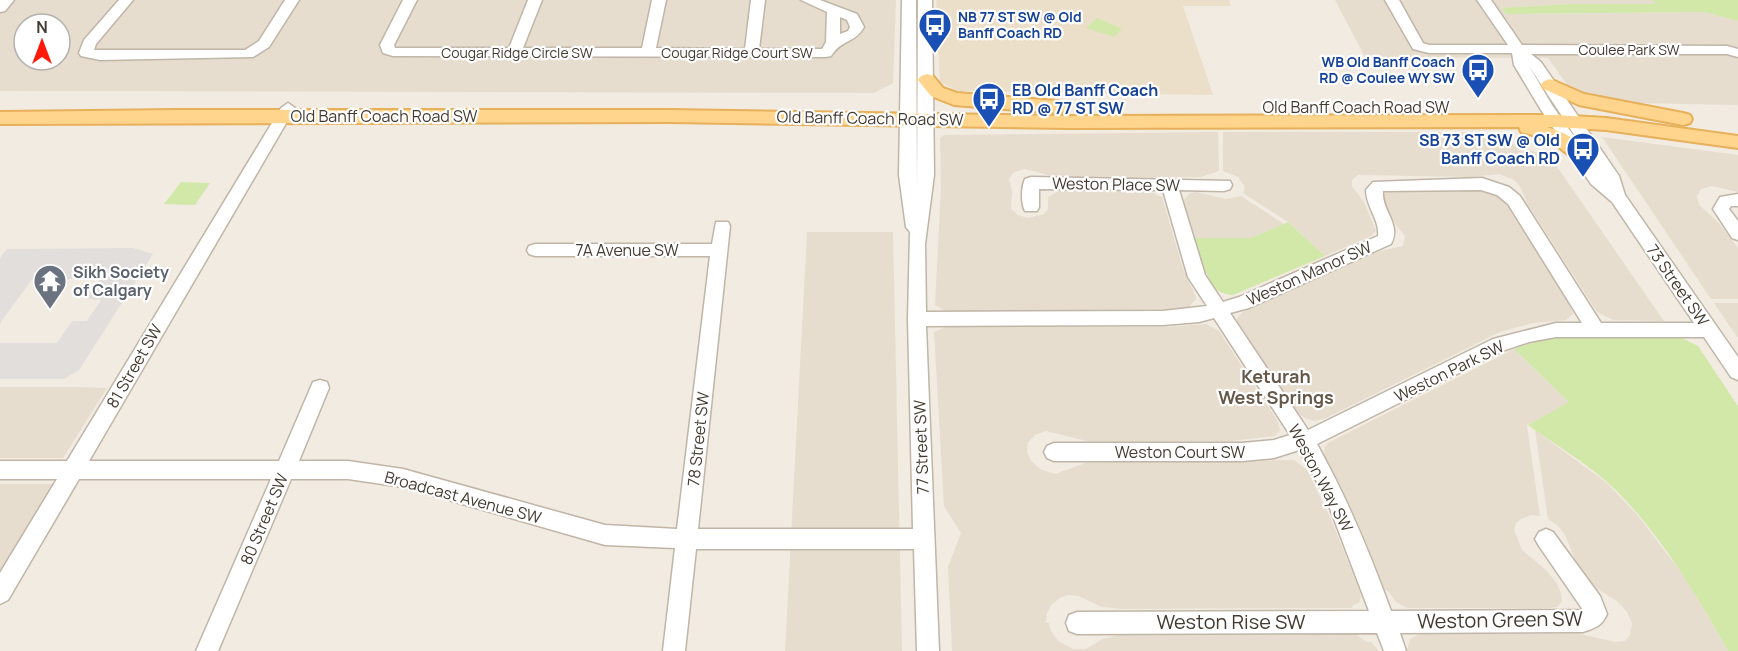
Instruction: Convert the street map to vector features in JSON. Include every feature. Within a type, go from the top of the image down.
[{"type":"main road","points":[[927,80],[937,92],[954,99],[1065,107]]},
{"type":"main road","points":[[1550,85],[1580,99],[1699,122]]},
{"type":"main road","name":"Old Banff Coach Road SW","points":[[0,108],[691,116],[917,113],[1065,107],[1559,114],[1699,122],[1738,129]]},
{"type":"main road","name":"Old Banff Coach Road SW","points":[[0,118],[286,112]]},
{"type":"main road","name":"Old Banff Coach Road SW","points":[[917,113],[1071,122],[1452,121],[1559,114],[1738,142]]},
{"type":"main road","points":[[1452,121],[1538,130],[1558,136],[1577,152]]},
{"type":"street","points":[[0,8],[8,0]]},
{"type":"street","points":[[126,0],[89,43],[86,53],[100,56],[248,54],[264,44],[292,0]]},
{"type":"street","name":"Cougar Ridge Circle SW","points":[[410,0],[387,45],[388,50],[393,52],[648,52]]},
{"type":"street","points":[[514,53],[535,0]]},
{"type":"street","points":[[648,52],[659,0]]},
{"type":"street","points":[[751,53],[758,0]]},
{"type":"street","points":[[807,0],[852,17],[857,27],[853,34],[829,48]]},
{"type":"street","name":"77 Street SW","points":[[909,0],[917,113],[926,175],[917,244],[917,319],[928,651]]},
{"type":"street","name":"77 Street SW","points":[[917,113],[927,80],[925,0]]},
{"type":"street","name":"Coulee Park SW","points":[[1392,0],[1419,46],[1429,49],[1727,50],[1738,53]]},
{"type":"street","points":[[1484,0],[1519,51]]},
{"type":"street","points":[[829,48],[834,10]]},
{"type":"street","name":"Cougar Ridge Court SW","points":[[648,52],[751,53],[829,48]]},
{"type":"street","name":"73 Street SW","points":[[1519,51],[1536,66],[1550,85],[1559,114],[1577,152],[1597,180],[1617,198],[1738,372]]},
{"type":"street","name":"73 Street SW","points":[[1519,51],[1521,65],[1613,180],[1617,198]]},
{"type":"street","name":"81 Street SW","points":[[0,593],[286,112]]},
{"type":"street","name":"Weston Place SW","points":[[1030,207],[1031,183],[1224,185]]},
{"type":"street","name":"Weston Manor SW","points":[[917,319],[1163,318],[1218,311],[1243,303],[1385,240],[1387,227],[1373,199],[1374,190],[1379,186],[1482,184],[1503,190],[1514,200],[1596,330]]},
{"type":"street","name":"Weston Way SW","points":[[1170,185],[1197,277],[1305,441],[1334,494],[1355,542],[1395,651]]},
{"type":"street","points":[[1738,200],[1726,201],[1721,209],[1738,234]]},
{"type":"street","name":"78 Street SW","points":[[674,651],[722,226]]},
{"type":"street","name":"7A Avenue SW","points":[[535,250],[719,250]]},
{"type":"street","name":"Weston Park SW","points":[[1305,441],[1499,344],[1541,332],[1709,330]]},
{"type":"street","name":"80 Street SW","points":[[207,651],[320,388]]},
{"type":"street","name":"Weston Court SW","points":[[1054,452],[1242,453],[1274,449],[1305,441]]},
{"type":"street","name":"Broadcast Avenue SW","points":[[0,470],[348,470],[403,478],[591,532],[687,539],[924,539]]},
{"type":"street","name":"Weston Green SW","points":[[1385,622],[1583,621],[1592,618],[1596,614],[1592,604],[1546,539]]},
{"type":"street","name":"Weston Rise SW","points":[[1077,623],[1385,622]]},
{"type":"shaded area","points":[[0,0],[896,0],[893,83],[874,93],[0,91]]},
{"type":"shaded area","points":[[936,0],[1229,0],[1231,6],[1183,6],[1213,95],[958,91],[940,82]]},
{"type":"shaded area","points":[[1335,0],[1653,0],[1657,4],[1570,4],[1502,8],[1535,14],[1704,12],[1738,21],[1738,105],[1634,103],[1579,92],[1568,86],[1548,58],[1365,57]]},
{"type":"shaded area","points":[[1218,132],[1219,171],[1201,177],[1063,179],[1025,169],[1014,172],[1009,179],[1012,191],[1011,209],[1018,215],[1028,218],[1044,214],[1048,209],[1048,197],[1058,191],[1148,191],[1162,197],[1183,269],[1196,299],[1187,309],[945,311],[935,305],[941,187],[940,138],[944,135]]},
{"type":"shaded area","points":[[1223,132],[1483,132],[1551,158],[1664,321],[1613,320],[1597,312],[1528,205],[1520,186],[1514,180],[1500,174],[1470,177],[1358,175],[1352,180],[1352,186],[1364,202],[1376,231],[1371,236],[1325,256],[1288,222],[1243,193],[1245,187],[1238,177],[1223,171]]},
{"type":"shaded area","points":[[1602,137],[1738,155],[1738,192],[1712,186],[1701,189],[1697,196],[1699,205],[1718,222],[1738,248],[1738,299],[1711,299]]},
{"type":"shaded area","points":[[1395,190],[1494,192],[1506,201],[1566,296],[1573,314],[1566,320],[1533,323],[1500,332],[1324,419],[1314,421],[1305,418],[1295,411],[1237,324],[1237,318],[1243,312],[1380,251],[1403,246],[1405,236],[1393,221],[1382,198],[1386,192]]},
{"type":"shaded area","points":[[1196,192],[1226,199],[1241,196],[1284,224],[1251,238],[1194,238],[1183,201],[1190,193]]},
{"type":"shaded area","points":[[807,232],[893,232],[902,651],[785,651]]},
{"type":"shaded area","points":[[133,248],[153,254],[79,370],[64,379],[0,379],[0,343],[57,343],[72,321],[87,321],[101,300],[87,299],[99,279],[32,279],[0,326],[0,258],[7,249]]},
{"type":"shaded area","points":[[1714,303],[1738,303],[1738,337],[1737,337]]},
{"type":"shaded area","points":[[1206,324],[1219,331],[1277,420],[1280,430],[1275,436],[1232,441],[1091,442],[1046,431],[1035,435],[1028,442],[1027,452],[1031,461],[1040,469],[1055,474],[1088,462],[1294,460],[1307,470],[1331,519],[1359,589],[1361,597],[1359,603],[1353,605],[1352,608],[1122,609],[1102,607],[1078,596],[1069,595],[1061,597],[1051,605],[1046,623],[1049,623],[1058,641],[1073,649],[1086,649],[1103,639],[1118,635],[1355,634],[1371,642],[1379,651],[952,651],[948,567],[961,533],[944,506],[934,332],[946,327],[1168,327]]},
{"type":"shaded area","points":[[1514,349],[1570,403],[1527,425],[1540,516],[1531,515],[1521,519],[1516,523],[1514,530],[1522,550],[1545,569],[1556,582],[1562,602],[1557,607],[1549,608],[1407,608],[1396,602],[1385,590],[1357,522],[1325,458],[1324,448],[1328,443]]},
{"type":"shaded area","points":[[0,387],[107,388],[63,458],[0,458]]},
{"type":"shaded area","points":[[1535,430],[1607,483],[1639,517],[1687,580],[1728,651],[1407,651],[1410,639],[1419,634],[1581,634],[1615,642],[1625,641],[1630,635],[1632,623],[1627,612],[1617,601],[1599,590],[1586,578],[1578,566],[1565,535],[1548,519]]},
{"type":"shaded area","points":[[0,484],[53,484],[0,573]]},
{"type":"green space","points":[[1653,0],[1738,0],[1738,21],[1704,12],[1506,14],[1502,8],[1570,4],[1656,4]]},
{"type":"green space","points":[[1097,18],[1122,29],[1114,37],[1086,28]]},
{"type":"green space","points":[[181,182],[210,183],[195,205],[164,204]]},
{"type":"green space","points":[[1288,222],[1325,256],[1233,295],[1223,293],[1210,281],[1204,272],[1194,238],[1251,238]]},
{"type":"green space","points":[[1573,336],[1680,337],[1698,346],[1738,406],[1738,651],[1728,651],[1674,562],[1625,499],[1588,467],[1528,425],[1569,402],[1514,349],[1532,343]]},
{"type":"place","name":"NB 77 ST SW @ Old Banff Coach RD","points":[[935,54]]},
{"type":"place","name":"WB Old Banff Coach RD @ Coulee WY SW","points":[[1478,99]]},
{"type":"place","name":"EB Old Banff Coach RD @ 77 ST SW","points":[[989,128]]},
{"type":"place","name":"SB 73 ST SW @ Old Banff Coach RD","points":[[1583,178]]},
{"type":"place","name":"Sikh Society of Calgary","points":[[50,310]]},
{"type":"district","name":"Keturah West Springs","points":[[1276,388]]}]
